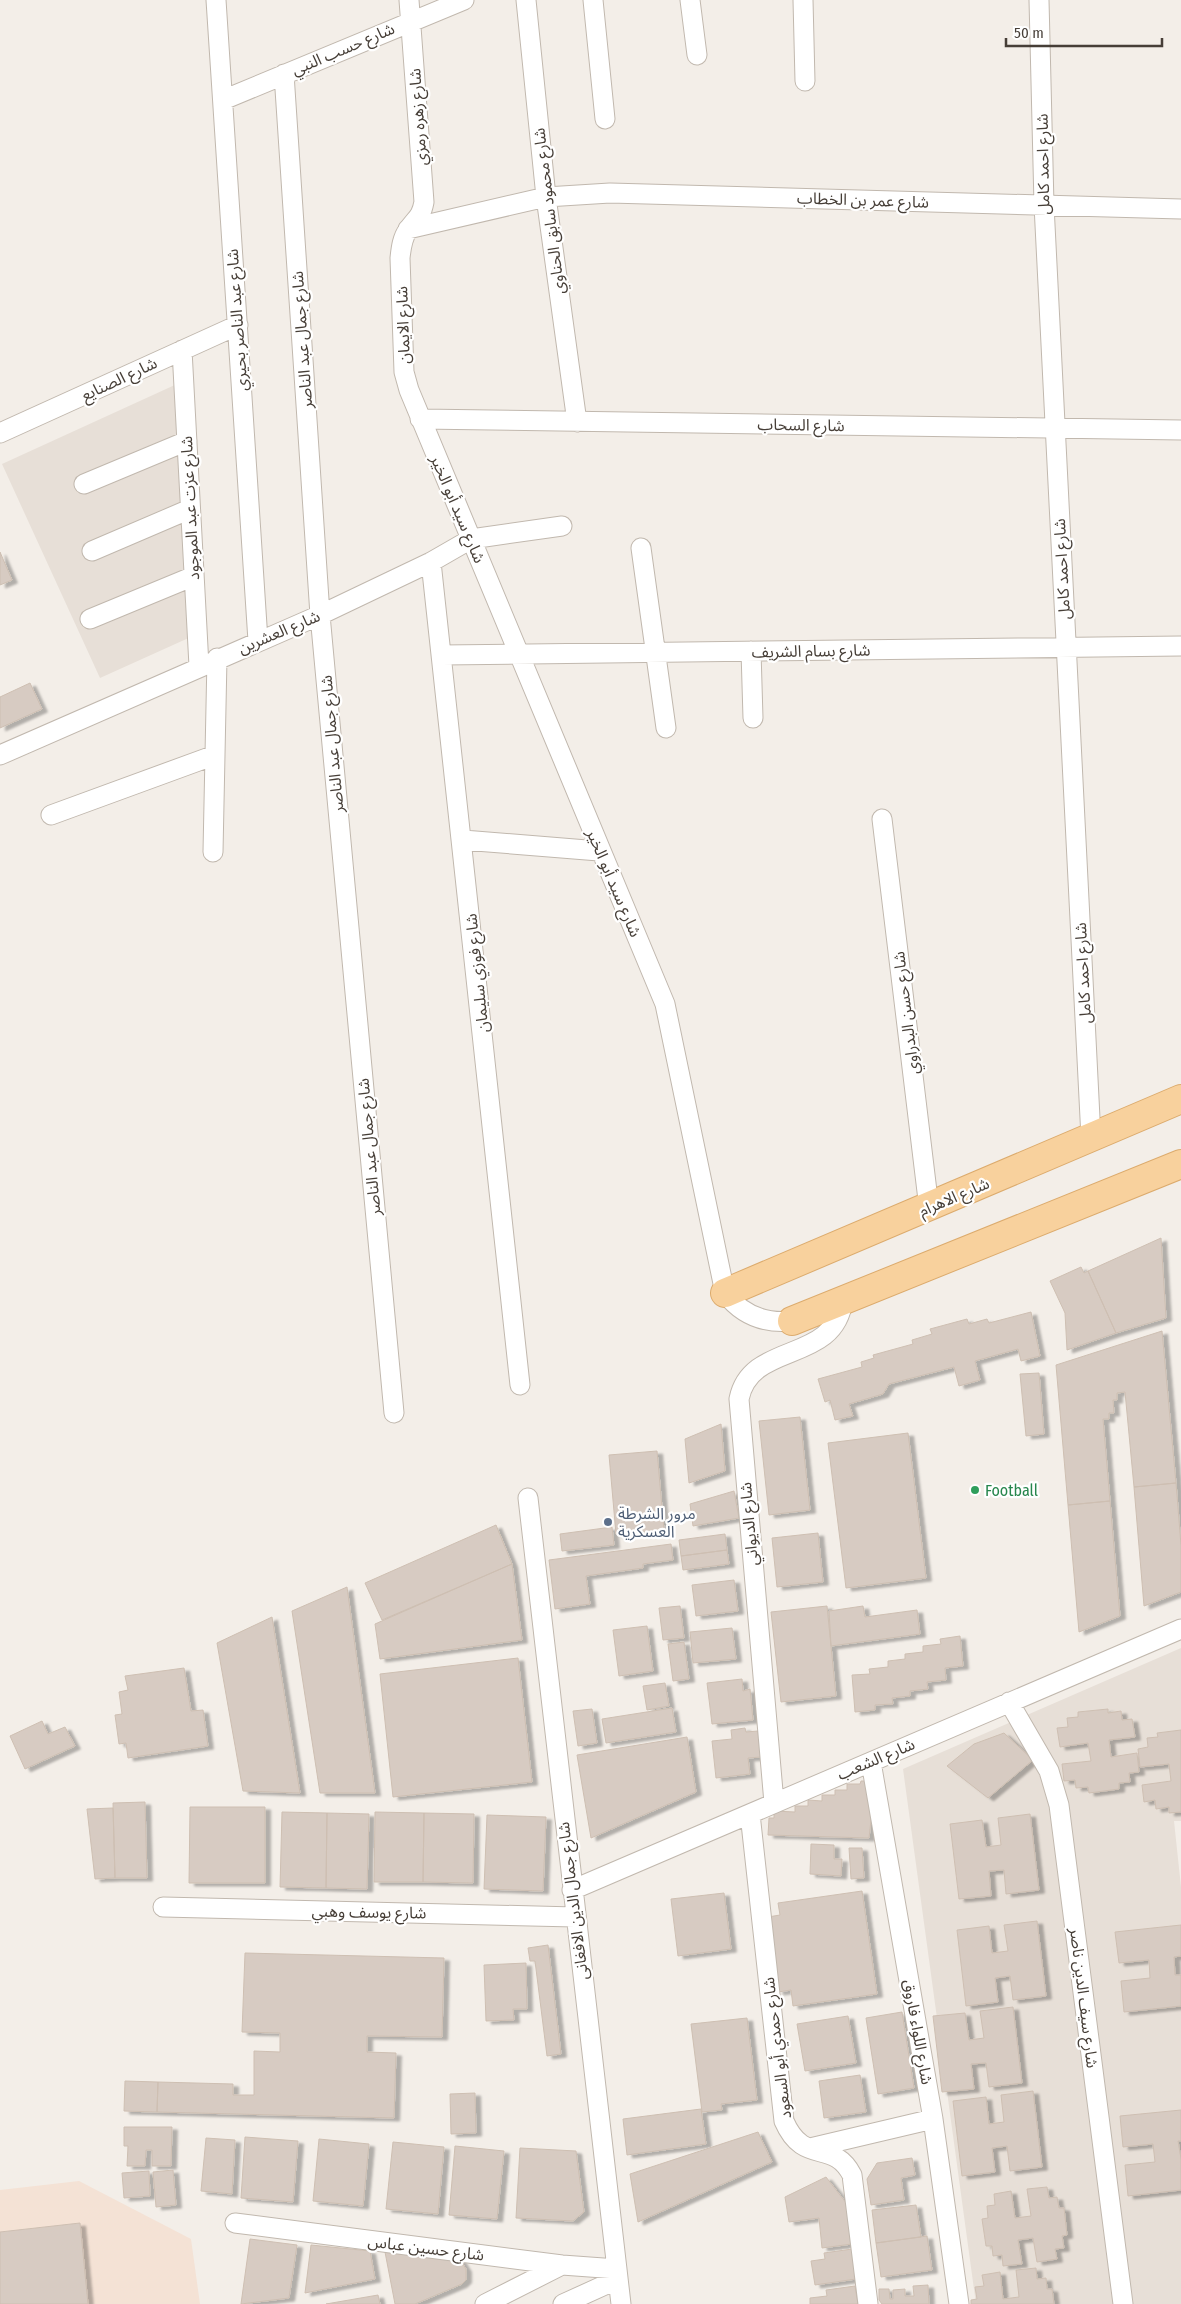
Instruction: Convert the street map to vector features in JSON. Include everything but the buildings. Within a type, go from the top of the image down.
[{"type":"main road","name":"شارع الاهرام","points":[[725,1292],[929,1208],[1181,1099]]},
{"type":"main road","points":[[792,1321],[1181,1164]]},
{"type":"street","name":"شارع عبد الناصر بحيري","points":[[216,0],[258,641]]},
{"type":"street","name":"شارع زهره رمزي","points":[[408,230],[417,222],[424,202],[409,0]]},
{"type":"street","name":"شارع حسب النبي","points":[[223,100],[464,0]]},
{"type":"street","name":"شارع محمود سابق الحناوي","points":[[526,0],[546,197],[577,422]]},
{"type":"street","points":[[593,0],[605,119]]},
{"type":"street","points":[[690,0],[697,55]]},
{"type":"street","points":[[803,0],[805,81]]},
{"type":"street","name":"شارع احمد كامل","points":[[1039,0],[1044,205],[1091,1138]]},
{"type":"street","name":"شارع جمال عبد الناصر","points":[[284,74],[320,615],[394,1413]]},
{"type":"street","name":"شارع عمر بن الخطاب","points":[[408,230],[546,197],[610,193],[1181,209]]},
{"type":"street","name":"شارع الايمان","points":[[408,230],[402,243],[400,258],[404,372],[408,390],[420,419]]},
{"type":"street","name":"شارع الصنايع","points":[[0,433],[238,325]]},
{"type":"street","name":"شارع عزت عبد الموجود","points":[[182,350],[199,666]]},
{"type":"street","name":"شارع السحاب","points":[[420,419],[1181,430]]},
{"type":"street","name":"شارع سيد أبو الخير","points":[[420,419],[665,1004],[725,1292]]},
{"type":"street","points":[[84,484],[187,441]]},
{"type":"street","points":[[92,551],[190,509]]},
{"type":"street","name":"شارع العشرين","points":[[0,755],[216,658],[320,615],[431,562],[471,539],[562,526]]},
{"type":"street","points":[[641,548],[666,728]]},
{"type":"street","name":"شارع فوزي سليمان","points":[[431,562],[520,1385]]},
{"type":"street","points":[[90,619],[194,576]]},
{"type":"street","name":"شارع بسام الشريف","points":[[442,655],[1181,646]]},
{"type":"street","points":[[751,651],[753,718]]},
{"type":"street","points":[[213,852],[216,658]]},
{"type":"street","points":[[51,815],[215,755]]},
{"type":"street","name":"شارع حسن البدراوي","points":[[882,819],[929,1208]]},
{"type":"street","points":[[462,840],[599,850]]},
{"type":"street","points":[[725,1292],[737,1307],[757,1318],[780,1322],[792,1321]]},
{"type":"street","name":"شارع الديواني","points":[[774,1804],[739,1398],[745,1381],[757,1366],[812,1344],[828,1333],[842,1312],[843,1300]]},
{"type":"street","name":"شارع جمال الدين الافغانى","points":[[528,1498],[621,2304]]},
{"type":"street","name":"شارع الشعب","points":[[572,1890],[1181,1629]]},
{"type":"street","name":"شارع سيف الدين ناصر","points":[[1009,1702],[1049,1770],[1058,1805],[1123,2304]]},
{"type":"street","name":"شارع اللواء فاروق","points":[[871,1762],[933,2119],[959,2304]]},
{"type":"street","name":"شارع حمدي أبو السعود","points":[[750,1814],[784,2122],[796,2142],[806,2148]]},
{"type":"street","name":"شارع يوسف وهبي","points":[[163,1907],[575,1917]]},
{"type":"street","points":[[806,2148],[933,2119]]},
{"type":"street","points":[[806,2148],[838,2157],[846,2164],[852,2175],[868,2304]]},
{"type":"street","name":"شارع حسين عباس","points":[[235,2223],[562,2265],[617,2274]]},
{"type":"street","points":[[484,2304],[562,2265]]},
{"type":"street","points":[[563,2304],[617,2274]]},
{"type":"shaded area","points":[[177,384],[193,636],[100,678],[2,464]]},
{"type":"shaded area","points":[[1181,1648],[1181,1821],[1174,1821],[1181,1887],[1181,2304],[976,2304],[903,1769]]},
{"type":"shaded area","points":[[79,2181],[191,2239],[200,2304],[0,2304],[0,2190]]},
{"type":"place","name":"Football","points":[[975,1490]]},
{"type":"place","name":"مرور الشرطة العسكرية","points":[[608,1522]]}]
